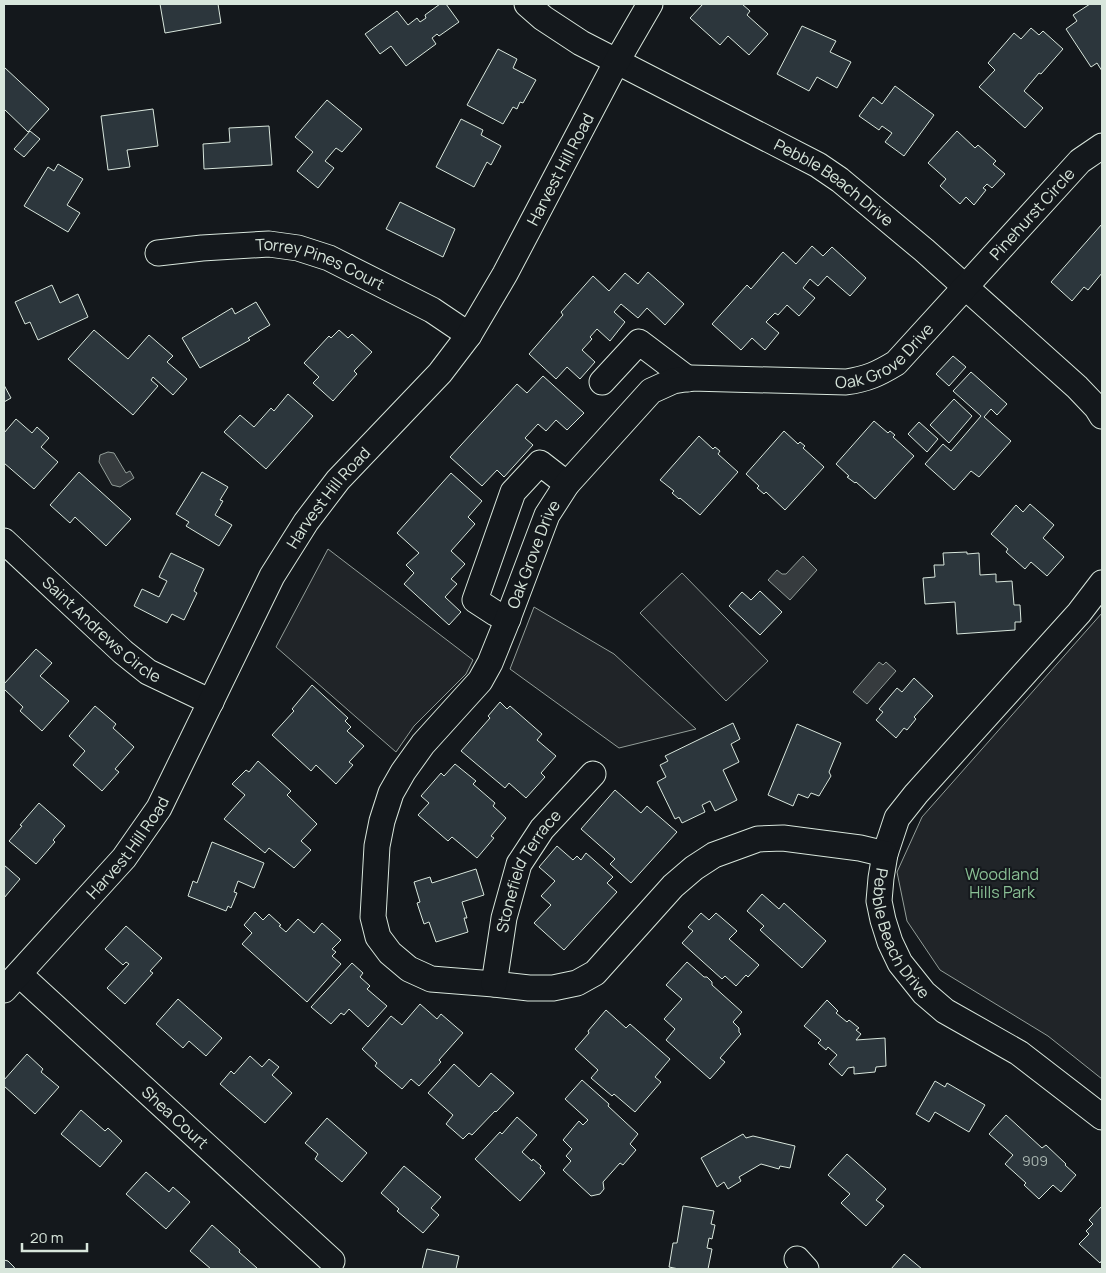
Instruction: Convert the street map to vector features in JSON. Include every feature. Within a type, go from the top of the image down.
[{"type":"street","name":"Pebble Beach Drive","points":[[527,4],[543,18],[581,43],[818,165],[840,180],[924,250],[1077,386],[1102,416]]},
{"type":"street","name":"Harvest Hill Road","points":[[11,982],[129,851],[159,808],[272,576],[306,522],[338,480],[440,373],[469,335],[505,274],[617,61],[650,4]]},
{"type":"street","name":"Pinehurst Circle","points":[[965,286],[1080,161],[1102,146]]},
{"type":"street","name":"Torrey Pines Court","points":[[158,253],[269,244],[298,248],[329,258],[415,301],[469,335]]},
{"type":"street","name":"Oak Grove Drive","points":[[885,854],[860,848],[783,838],[758,839],[714,855],[694,868],[673,886],[595,973],[577,983],[553,988],[529,988],[431,979],[409,969],[390,953],[378,937],[372,917],[377,846],[382,821],[391,793],[423,744],[480,681],[490,663],[508,619],[547,515],[566,484],[651,391],[673,381],[688,379],[846,382],[879,374],[896,363],[965,286]]},
{"type":"street","points":[[602,382],[639,342],[688,379]]},
{"type":"street","points":[[508,619],[475,600],[513,492],[540,463],[566,484]]},
{"type":"street","name":"Saint Andrews Circle","points":[[4,541],[123,652],[148,672],[211,702]]},
{"type":"street","name":"Pebble Beach Drive","points":[[1102,583],[1079,613],[916,794],[897,818],[885,854],[879,901],[890,942],[900,963],[924,993],[945,1011],[1019,1054],[1102,1117]]},
{"type":"street","name":"Stonefield Terrace","points":[[494,984],[504,918],[519,864],[542,829],[592,774]]},
{"type":"street","name":"Shea Court","points":[[11,982],[332,1261]]},
{"type":"green space","points":[[328,549],[473,660],[466,674],[414,726],[396,752],[276,647]]},
{"type":"green space","points":[[682,573],[768,661],[726,701],[640,613]]},
{"type":"green space","points":[[534,607],[614,654],[696,729],[619,748],[510,669]]},
{"type":"green space","name":"Woodland Hills Park","points":[[1102,613],[1102,1079],[1048,1036],[940,970],[907,921],[897,872],[922,817]]},
{"type":"shaded area","points":[[108,452],[114,453],[126,473],[130,471],[134,478],[120,487],[112,485],[99,462],[100,455]]},
{"type":"shaded area","points":[[803,556],[817,570],[790,600],[768,580],[777,570],[782,574],[786,574]]},
{"type":"shaded area","points":[[879,662],[883,665],[886,662],[896,671],[867,704],[853,692]]},
{"type":"building","points":[[160,4],[218,4],[221,23],[165,33]]},
{"type":"building","points":[[440,4],[446,4],[459,22],[439,36],[437,34],[432,38],[436,44],[406,66],[391,46],[380,54],[365,34],[397,11],[408,25],[417,18],[420,22],[426,18],[425,15]]},
{"type":"building","points":[[703,4],[742,4],[750,11],[747,15],[768,34],[749,55],[728,36],[720,45],[690,18]]},
{"type":"building","points":[[1090,4],[1102,4],[1102,71],[1097,63],[1091,67],[1066,29],[1077,21],[1073,15]]},
{"type":"building","points":[[802,26],[836,41],[830,52],[851,62],[837,88],[817,77],[809,91],[777,74]]},
{"type":"building","points":[[1031,28],[1039,35],[1043,31],[1063,49],[1024,91],[1043,108],[1025,128],[979,87],[995,70],[988,63],[1014,33],[1021,39]]},
{"type":"building","points":[[498,49],[517,59],[513,68],[536,80],[523,103],[520,102],[517,109],[513,107],[503,124],[467,105]]},
{"type":"building","points":[[4,67],[49,109],[28,132],[4,109]]},
{"type":"building","points":[[895,86],[934,115],[904,156],[885,142],[892,133],[882,126],[879,130],[859,116],[873,97],[882,104]]},
{"type":"building","points":[[327,100],[362,129],[342,152],[336,148],[325,161],[334,168],[318,188],[297,171],[313,152],[295,137]]},
{"type":"building","points":[[153,109],[158,146],[127,150],[130,167],[108,170],[101,116]]},
{"type":"building","points":[[461,119],[483,130],[481,135],[501,146],[491,165],[487,162],[474,187],[436,167]]},
{"type":"building","points":[[269,126],[272,165],[204,169],[203,144],[230,142],[229,128]]},
{"type":"building","points":[[30,131],[40,139],[24,157],[14,149]]},
{"type":"building","points":[[957,131],[975,148],[978,145],[996,161],[993,164],[1005,174],[992,188],[987,184],[983,188],[986,190],[974,205],[966,197],[960,204],[940,186],[946,179],[928,163]]},
{"type":"building","points":[[58,164],[83,179],[67,205],[80,213],[68,232],[24,206],[48,167],[54,171]]},
{"type":"building","points":[[400,202],[455,229],[443,257],[386,229]]},
{"type":"building","points":[[1102,224],[1102,273],[1088,290],[1084,287],[1072,301],[1051,282]]},
{"type":"building","points":[[812,246],[823,256],[832,247],[866,278],[850,296],[827,276],[818,286],[810,279],[803,288],[815,298],[799,316],[787,305],[778,315],[775,313],[766,322],[779,333],[765,350],[752,338],[741,350],[712,324],[747,285],[751,289],[783,252],[796,264]]},
{"type":"building","points":[[648,272],[684,304],[665,325],[647,308],[638,318],[621,304],[614,312],[625,322],[610,341],[597,329],[590,337],[592,339],[582,350],[595,362],[580,379],[567,367],[556,379],[529,354],[563,315],[561,312],[593,276],[609,291],[625,273],[638,284]]},
{"type":"building","points":[[52,285],[60,303],[78,294],[88,317],[38,340],[30,322],[25,324],[15,302]]},
{"type":"building","points":[[256,302],[270,325],[248,338],[250,340],[200,368],[182,338],[232,308],[235,314]]},
{"type":"building","points":[[94,330],[128,359],[149,335],[173,356],[167,362],[187,379],[173,395],[153,377],[151,380],[158,386],[133,415],[68,359]]},
{"type":"building","points":[[339,330],[348,338],[352,334],[372,352],[354,371],[357,374],[333,401],[313,383],[319,377],[304,363],[329,336],[331,338]]},
{"type":"building","points":[[953,356],[966,367],[949,386],[936,374]]},
{"type":"building","points":[[971,372],[1007,404],[997,415],[991,409],[984,417],[1011,441],[979,477],[971,471],[954,490],[925,464],[943,444],[951,451],[981,416],[953,391]]},
{"type":"building","points":[[543,376],[584,413],[567,430],[556,420],[546,431],[538,424],[525,438],[533,445],[504,477],[497,470],[482,486],[450,457],[517,384],[527,393]]},
{"type":"building","points":[[4,385],[11,398],[4,402]]},
{"type":"building","points":[[288,394],[313,416],[266,469],[224,432],[240,415],[254,427],[271,408],[274,411]]},
{"type":"building","points":[[954,399],[972,416],[949,443],[930,425]]},
{"type":"building","points":[[16,419],[32,433],[37,427],[49,438],[41,447],[58,462],[34,489],[4,463],[4,433]]},
{"type":"building","points":[[874,421],[888,433],[890,431],[895,435],[893,437],[914,456],[875,499],[856,482],[847,477],[849,476],[836,464]]},
{"type":"building","points":[[919,422],[938,439],[927,452],[908,434]]},
{"type":"building","points":[[784,431],[798,444],[800,442],[805,446],[803,448],[824,467],[785,510],[766,492],[764,494],[757,488],[759,486],[746,474]]},
{"type":"building","points":[[699,436],[713,449],[715,447],[720,451],[718,454],[738,472],[700,515],[672,493],[674,491],[660,480]]},
{"type":"building","points":[[79,472],[131,519],[106,546],[75,517],[70,523],[50,505]]},
{"type":"building","points":[[202,472],[228,487],[220,500],[223,501],[215,515],[232,525],[219,546],[186,526],[189,522],[176,514]]},
{"type":"building","points":[[451,473],[482,501],[468,517],[475,524],[451,551],[465,564],[451,579],[457,584],[445,597],[461,612],[449,625],[404,584],[414,573],[406,565],[419,553],[397,533]]},
{"type":"building","points":[[1030,504],[1054,525],[1043,538],[1064,557],[1047,576],[1031,562],[1025,569],[1006,552],[1008,549],[991,534],[1016,505],[1023,512]]},
{"type":"building","points":[[967,552],[967,554],[979,553],[980,575],[996,574],[996,582],[1012,581],[1014,605],[1020,605],[1021,622],[1015,622],[1015,630],[957,634],[955,602],[925,604],[923,578],[935,577],[934,565],[944,565],[943,553]]},
{"type":"building","points":[[171,553],[204,569],[194,591],[197,593],[184,620],[172,614],[167,623],[134,606],[142,589],[159,597],[167,581],[159,577]]},
{"type":"building","points":[[760,591],[782,612],[760,635],[729,606],[742,592],[751,600]]},
{"type":"building","points":[[36,649],[52,663],[40,676],[69,701],[42,731],[20,711],[23,707],[4,689],[4,684]]},
{"type":"building","points":[[914,678],[933,696],[914,717],[916,719],[907,730],[904,728],[896,738],[876,720],[883,712],[879,709],[897,688],[902,692]]},
{"type":"building","points":[[312,685],[348,718],[345,721],[351,727],[347,731],[364,746],[349,762],[353,765],[336,784],[316,765],[311,771],[272,735],[294,711],[292,709]]},
{"type":"building","points":[[500,702],[507,709],[510,706],[542,734],[537,740],[556,756],[541,773],[545,777],[526,798],[509,783],[505,788],[461,751],[490,718],[488,716]]},
{"type":"building","points":[[95,706],[116,724],[113,728],[134,747],[115,769],[119,772],[102,791],[73,765],[85,751],[69,736]]},
{"type":"building","points":[[733,723],[740,739],[731,744],[739,762],[723,770],[737,800],[715,811],[710,801],[702,805],[705,812],[682,823],[679,817],[675,819],[657,782],[666,777],[660,765],[668,761],[665,756]]},
{"type":"building","points":[[797,724],[841,743],[829,772],[831,776],[819,796],[811,793],[808,798],[798,794],[793,806],[768,795]]},
{"type":"building","points":[[258,761],[291,791],[287,795],[317,824],[301,841],[311,850],[294,868],[269,848],[265,853],[224,819],[245,795],[232,784],[246,770],[249,772]]},
{"type":"building","points":[[455,764],[476,781],[473,784],[495,803],[493,806],[506,818],[491,836],[494,838],[477,858],[452,837],[448,841],[418,815],[429,803],[421,796],[441,773],[444,776]]},
{"type":"building","points":[[615,790],[641,813],[647,806],[677,832],[631,883],[610,864],[615,859],[581,829]]},
{"type":"building","points":[[39,803],[65,826],[53,840],[55,842],[36,864],[9,841]]},
{"type":"building","points":[[212,842],[264,863],[254,888],[238,881],[234,892],[237,893],[231,908],[228,906],[226,911],[188,896],[193,881],[197,883]]},
{"type":"building","points":[[557,846],[573,860],[577,856],[581,860],[586,853],[613,877],[607,883],[617,892],[564,950],[534,923],[551,905],[541,896],[555,881],[539,867]]},
{"type":"building","points":[[4,865],[20,879],[4,898]]},
{"type":"building","points":[[476,869],[484,895],[462,902],[467,918],[464,918],[468,932],[436,942],[429,922],[424,924],[417,903],[420,902],[414,882],[430,877],[432,883]]},
{"type":"building","points":[[762,894],[779,909],[784,903],[826,941],[802,968],[760,930],[764,926],[747,911]]},
{"type":"building","points":[[255,912],[263,920],[269,914],[286,932],[298,919],[314,933],[322,923],[341,940],[332,949],[336,952],[332,956],[341,964],[307,1002],[242,944],[252,933],[244,925]]},
{"type":"building","points":[[701,913],[709,920],[716,913],[737,931],[729,939],[759,965],[736,986],[725,976],[722,979],[682,943],[693,931],[688,927]]},
{"type":"building","points":[[126,926],[162,958],[150,971],[153,973],[125,1004],[107,988],[129,964],[126,962],[123,965],[105,949]]},
{"type":"building","points":[[687,962],[704,977],[707,977],[712,982],[712,985],[742,1012],[733,1022],[739,1028],[741,1034],[720,1058],[725,1062],[710,1079],[666,1040],[675,1029],[664,1019],[682,999],[666,985]]},
{"type":"building","points":[[352,963],[363,973],[360,977],[370,986],[367,989],[387,1006],[368,1027],[349,1009],[344,1015],[341,1013],[331,1024],[311,1007]]},
{"type":"building","points":[[178,999],[222,1038],[206,1056],[189,1041],[183,1048],[156,1024]]},
{"type":"building","points":[[827,1000],[838,1011],[836,1013],[847,1022],[849,1020],[859,1028],[856,1030],[861,1034],[856,1040],[885,1038],[886,1066],[876,1067],[875,1072],[854,1074],[854,1067],[848,1068],[842,1076],[829,1064],[837,1055],[828,1047],[826,1050],[818,1043],[821,1040],[804,1026]]},
{"type":"building","points":[[420,1004],[437,1019],[441,1014],[463,1033],[439,1060],[441,1062],[419,1086],[411,1079],[402,1089],[375,1066],[377,1063],[362,1049],[391,1016],[402,1025]]},
{"type":"building","points":[[606,1010],[626,1028],[630,1024],[670,1059],[655,1077],[661,1082],[635,1112],[591,1078],[598,1070],[575,1049]]},
{"type":"building","points":[[27,1054],[43,1069],[41,1072],[59,1087],[35,1114],[4,1086],[4,1080]]},
{"type":"building","points":[[250,1056],[262,1067],[269,1059],[279,1067],[272,1075],[292,1093],[265,1123],[220,1084],[231,1071],[234,1074]]},
{"type":"building","points":[[454,1064],[479,1087],[491,1073],[514,1093],[472,1135],[469,1133],[463,1139],[446,1124],[453,1115],[428,1093]]},
{"type":"building","points":[[582,1080],[638,1134],[630,1144],[636,1150],[623,1165],[620,1163],[603,1182],[604,1189],[600,1194],[591,1196],[563,1170],[571,1161],[566,1156],[572,1149],[563,1140],[579,1121],[583,1125],[588,1120],[565,1099]]},
{"type":"building","points":[[935,1081],[945,1087],[947,1083],[985,1105],[969,1132],[935,1112],[929,1122],[916,1114]]},
{"type":"building","points":[[81,1110],[105,1131],[108,1128],[122,1141],[100,1167],[61,1134]]},
{"type":"building","points":[[1006,1115],[1042,1148],[1046,1145],[1076,1175],[1061,1192],[1053,1185],[1039,1199],[1024,1185],[1026,1183],[1005,1164],[1013,1155],[989,1134]]},
{"type":"building","points":[[517,1117],[537,1135],[522,1152],[541,1166],[540,1168],[545,1173],[520,1201],[475,1159]]},
{"type":"building","points":[[327,1118],[367,1153],[342,1182],[315,1159],[318,1154],[305,1143]]},
{"type":"building","points":[[743,1134],[746,1138],[753,1136],[795,1146],[790,1168],[780,1166],[779,1169],[761,1164],[739,1177],[741,1181],[728,1189],[724,1182],[717,1187],[701,1158]]},
{"type":"building","points":[[847,1154],[886,1189],[876,1200],[884,1206],[866,1226],[841,1203],[850,1194],[828,1175]]},
{"type":"building","points":[[404,1166],[441,1197],[431,1208],[439,1215],[423,1233],[397,1211],[399,1209],[381,1193]]},
{"type":"building","points":[[146,1172],[169,1192],[173,1187],[190,1202],[166,1229],[126,1194]]},
{"type":"building","points":[[683,1206],[714,1211],[711,1224],[715,1225],[712,1239],[709,1238],[707,1248],[712,1249],[708,1269],[669,1267],[673,1243],[677,1243]]},
{"type":"building","points":[[1102,1206],[1102,1260],[1100,1263],[1079,1244],[1089,1234],[1086,1231],[1093,1224],[1089,1220]]},
{"type":"building","points":[[212,1225],[257,1268],[211,1269],[190,1251]]},
{"type":"building","points":[[427,1249],[459,1256],[456,1269],[422,1269]]},
{"type":"building","points":[[904,1254],[922,1269],[891,1269]]},
{"type":"building","points":[[4,1260],[8,1261],[15,1269],[4,1269]]}]
